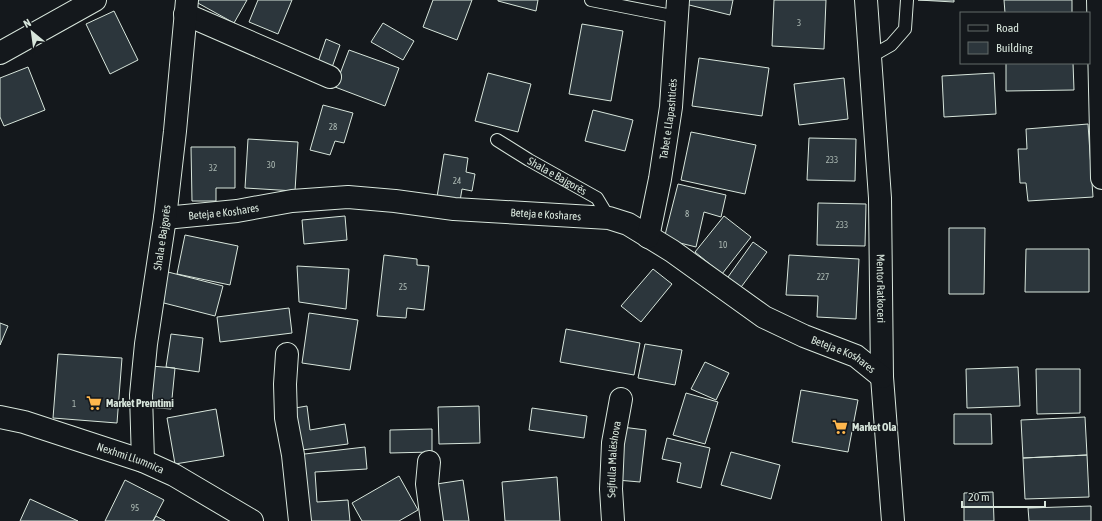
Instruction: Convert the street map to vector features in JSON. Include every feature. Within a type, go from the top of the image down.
[{"type":"street","points":[[0,52],[95,0]]},
{"type":"street","name":"Mentor Ratkoceri","points":[[866,0],[880,198],[882,377],[893,521]]},
{"type":"street","points":[[1098,0],[1102,178]]},
{"type":"street","name":"Shala e Bajgorës","points":[[143,461],[142,381],[146,344],[165,218],[175,131],[186,7],[330,77]]},
{"type":"street","name":"Tabet e Llapashticës","points":[[648,237],[660,179],[671,107],[677,8]]},
{"type":"street","name":"Beteja e Koshares","points":[[165,218],[237,211],[292,201],[348,197],[395,201],[454,210],[609,218],[628,224],[672,251],[764,316],[804,336],[856,356],[882,377]]},
{"type":"street","points":[[287,354],[285,384],[286,418],[293,455],[300,521]]},
{"type":"street","name":"Sejfulla Malëshova","points":[[613,521],[611,489],[613,443],[621,399]]},
{"type":"street","name":"Nexhmi Llumnica","points":[[0,416],[24,422],[143,461],[174,475],[252,521]]},
{"type":"street","points":[[428,462],[427,484],[432,521]]},
{"type":"lane","points":[[591,0],[677,8]]},
{"type":"lane","points":[[870,47],[890,45],[905,29],[907,0]]},
{"type":"lane","name":"Shala e Bajgorës","points":[[498,140],[529,160],[597,198],[609,218]]},
{"type":"building","points":[[197,0],[247,0],[234,23],[196,2]]},
{"type":"building","points":[[258,0],[292,0],[278,34],[249,22]]},
{"type":"building","points":[[433,0],[472,0],[457,40],[423,27]]},
{"type":"building","points":[[498,0],[538,0],[536,11]]},
{"type":"building","points":[[682,0],[733,0],[730,15],[681,3]]},
{"type":"building","points":[[774,0],[826,0],[824,49],[772,46]]},
{"type":"building","points":[[918,0],[954,0],[954,2]]},
{"type":"building","points":[[1004,0],[1072,0],[1072,12],[1005,12]]},
{"type":"building","points":[[114,11],[138,60],[110,74],[86,24]]},
{"type":"building","points":[[383,23],[414,41],[403,60],[371,42]]},
{"type":"building","points":[[582,24],[623,31],[611,101],[569,94]]},
{"type":"building","points":[[326,39],[340,45],[330,73],[316,68]]},
{"type":"building","points":[[349,50],[399,68],[385,106],[335,87]]},
{"type":"building","points":[[699,58],[769,68],[762,116],[692,106]]},
{"type":"building","points":[[1006,64],[1073,64],[1074,90],[1006,91]]},
{"type":"building","points":[[28,67],[45,110],[4,126],[0,117],[0,78]]},
{"type":"building","points":[[488,73],[531,84],[518,132],[475,121]]},
{"type":"building","points":[[994,73],[996,114],[944,117],[942,76]]},
{"type":"building","points":[[844,78],[848,119],[799,125],[794,84]]},
{"type":"building","points":[[323,105],[353,113],[344,143],[335,141],[330,155],[310,150]]},
{"type":"building","points":[[593,110],[633,120],[625,151],[585,141]]},
{"type":"building","points":[[1088,124],[1093,197],[1028,201],[1026,183],[1020,183],[1018,149],[1027,149],[1026,129]]},
{"type":"building","points":[[691,132],[756,145],[745,194],[681,180]]},
{"type":"building","points":[[809,138],[856,139],[855,181],[807,180]]},
{"type":"building","points":[[248,139],[298,142],[295,191],[245,188]]},
{"type":"building","points":[[191,147],[235,147],[235,188],[216,188],[216,201],[192,201]]},
{"type":"building","points":[[444,154],[468,158],[466,172],[475,174],[472,191],[462,189],[460,201],[437,197]]},
{"type":"building","points":[[678,184],[726,195],[721,217],[704,212],[696,247],[664,239]]},
{"type":"building","points":[[818,203],[866,204],[865,246],[817,245]]},
{"type":"building","points":[[345,216],[347,240],[304,244],[302,220]]},
{"type":"building","points":[[724,216],[751,237],[722,274],[695,252]]},
{"type":"building","points":[[949,228],[985,228],[984,294],[949,294]]},
{"type":"building","points":[[185,235],[238,246],[230,285],[177,274]]},
{"type":"building","points":[[753,242],[767,252],[736,294],[723,284]]},
{"type":"building","points":[[1026,249],[1089,249],[1089,292],[1025,292]]},
{"type":"building","points":[[384,255],[417,259],[417,265],[429,266],[424,310],[407,308],[406,318],[377,316]]},
{"type":"building","points":[[789,255],[859,259],[856,319],[817,317],[818,296],[786,295]]},
{"type":"building","points":[[297,266],[349,269],[346,309],[299,302]]},
{"type":"building","points":[[653,269],[672,284],[641,322],[621,306]]},
{"type":"building","points":[[168,272],[223,286],[215,316],[160,302]]},
{"type":"building","points":[[289,308],[292,333],[220,342],[217,317]]},
{"type":"building","points":[[309,313],[358,320],[350,370],[302,363]]},
{"type":"building","points":[[0,323],[8,326],[0,345]]},
{"type":"building","points":[[566,329],[640,343],[634,375],[560,362]]},
{"type":"building","points":[[171,334],[203,338],[199,372],[166,367]]},
{"type":"building","points":[[645,344],[682,350],[675,385],[638,378]]},
{"type":"building","points":[[58,354],[122,358],[117,423],[53,418]]},
{"type":"building","points":[[705,362],[729,373],[716,400],[691,389]]},
{"type":"building","points":[[151,366],[175,368],[171,409],[147,407]]},
{"type":"building","points":[[1018,367],[1020,406],[967,408],[966,369]]},
{"type":"building","points":[[1036,369],[1080,369],[1080,413],[1037,414]]},
{"type":"building","points":[[801,390],[858,400],[848,452],[792,442]]},
{"type":"building","points":[[686,393],[718,402],[705,444],[673,435]]},
{"type":"building","points":[[307,406],[310,430],[345,424],[348,444],[294,451],[289,409]]},
{"type":"building","points":[[479,406],[480,443],[439,444],[438,407]]},
{"type":"building","points":[[532,408],[587,416],[584,438],[529,430]]},
{"type":"building","points":[[216,409],[224,456],[175,464],[167,418]]},
{"type":"building","points":[[954,414],[991,414],[992,444],[954,444]]},
{"type":"building","points":[[1085,417],[1087,455],[1023,458],[1021,420]]},
{"type":"building","points":[[622,427],[646,430],[640,482],[617,480]]},
{"type":"building","points":[[432,429],[432,452],[390,453],[390,430]]},
{"type":"building","points":[[667,438],[710,448],[701,488],[677,482],[681,463],[662,459]]},
{"type":"building","points":[[365,447],[367,469],[315,472],[317,502],[348,500],[350,521],[303,521],[296,455]]},
{"type":"building","points":[[731,452],[780,465],[771,499],[721,485]]},
{"type":"building","points":[[1087,455],[1089,497],[1025,499],[1023,458]]},
{"type":"building","points":[[399,476],[418,510],[399,521],[362,521],[352,503]]},
{"type":"building","points":[[557,477],[560,521],[505,521],[502,482]]},
{"type":"building","points":[[125,480],[164,500],[153,521],[105,521]]},
{"type":"building","points":[[463,480],[469,521],[436,521],[430,485]]},
{"type":"building","points":[[993,492],[994,521],[964,521],[964,493]]},
{"type":"building","points":[[30,499],[78,521],[20,521]]},
{"type":"building","points":[[1091,506],[1091,521],[1029,521],[1028,508]]},
{"type":"building","points":[[156,516],[165,521],[153,521]]},
{"type":"place","name":"Market Premtimi","points":[[94,403]]},
{"type":"place","name":"Market Ola","points":[[840,427]]}]
